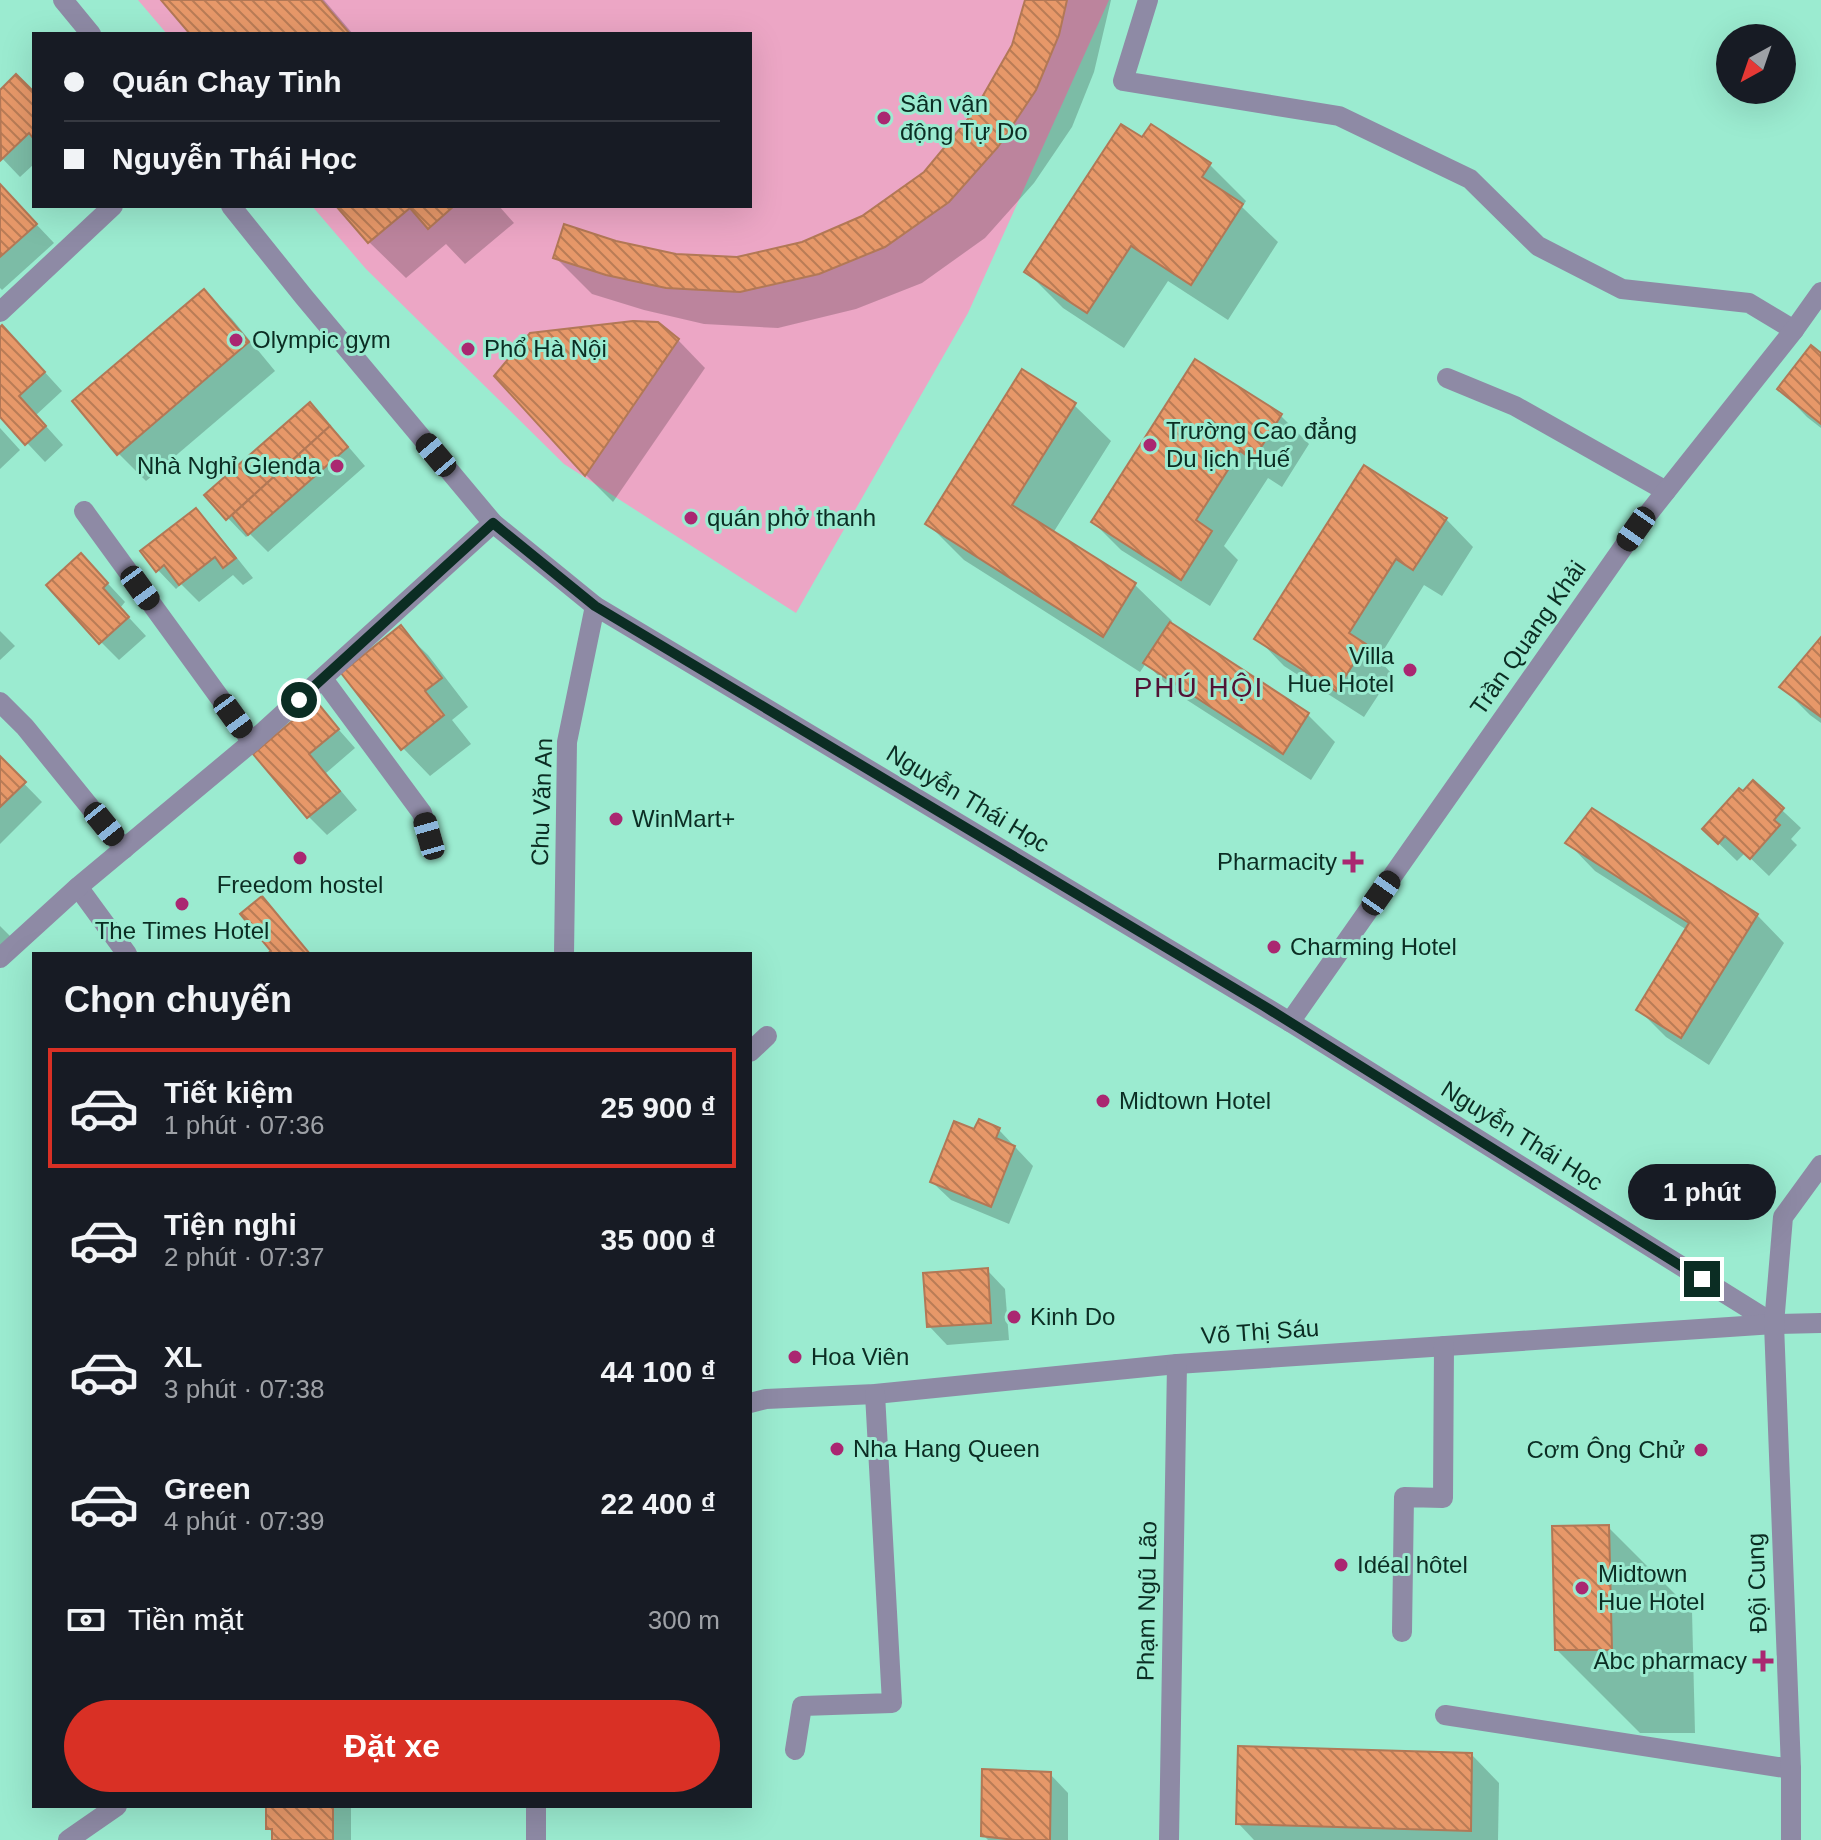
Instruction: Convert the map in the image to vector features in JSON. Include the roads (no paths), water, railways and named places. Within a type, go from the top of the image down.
[{"type":"street","points":[[63,0],[89,32]]},
{"type":"street","points":[[1148,0],[1123,81],[1339,116],[1470,179],[1538,246],[1622,289],[1749,303],[1794,330]]},
{"type":"street","points":[[0,312],[111,208]]},
{"type":"street","name":"Nguyễn Thái Học","points":[[233,208],[493,523],[595,606],[1290,1022],[1774,1324]]},
{"type":"street","name":"Trần Quang Khải","points":[[1290,1022],[1636,529],[1821,292]]},
{"type":"street","points":[[1447,378],[1515,406],[1666,491]]},
{"type":"street","points":[[84,511],[252,742]]},
{"type":"street","points":[[0,958],[78,887],[252,742],[493,523]]},
{"type":"street","name":"Chu Văn An","points":[[564,952],[567,742],[595,606]]},
{"type":"street","points":[[323,679],[422,813],[429,836]]},
{"type":"street","points":[[0,702],[25,727],[124,849]]},
{"type":"street","points":[[78,887],[126,952]]},
{"type":"street","points":[[752,1050],[767,1036]]},
{"type":"street","name":"Đội Cung","points":[[1791,1840],[1774,1324],[1783,1217],[1821,1165]]},
{"type":"street","name":"Võ Thị Sáu","points":[[752,1402],[766,1399],[875,1394],[1177,1364],[1821,1323]]},
{"type":"street","points":[[1402,1632],[1404,1497],[1443,1498],[1444,1346]]},
{"type":"street","name":"Phạm Ngũ Lão","points":[[1169,1840],[1177,1364]]},
{"type":"street","points":[[795,1750],[802,1706],[892,1703],[875,1394]]},
{"type":"street","points":[[1445,1715],[1791,1769]]},
{"type":"street","points":[[77,1837],[114,1808]]},
{"type":"street","points":[[536,1808],[536,1840]]},
{"type":"place","name":"Sân vận động Tự Do","points":[[884,118]]},
{"type":"place","name":"Olympic gym","points":[[236,340]]},
{"type":"place","name":"Phổ Hà Nội","points":[[468,349]]},
{"type":"place","name":"Trường Cao đẳng Du lịch Huế","points":[[1150,445]]},
{"type":"place","name":"Nhà Nghỉ Glenda","points":[[337,466]]},
{"type":"place","name":"quán phở thanh","points":[[691,518]]},
{"type":"place","name":"Villa Hue Hotel","points":[[1410,670]]},
{"type":"place","name":"WinMart+","points":[[616,819]]},
{"type":"place","name":"Freedom hostel","points":[[300,858]]},
{"type":"place","name":"Pharmacity","points":[[1353,862]]},
{"type":"place","name":"The Times Hotel","points":[[182,904]]},
{"type":"place","name":"Charming Hotel","points":[[1274,947]]},
{"type":"place","name":"Midtown Hotel","points":[[1103,1101]]},
{"type":"place","name":"Kinh Do","points":[[1014,1317]]},
{"type":"place","name":"Hoa Viên","points":[[795,1357]]},
{"type":"place","name":"Nha Hang Queen","points":[[837,1449]]},
{"type":"place","name":"Cơm Ông Chử","points":[[1701,1450]]},
{"type":"place","name":"Idéal hôtel","points":[[1341,1565]]},
{"type":"place","name":"Midtown Hue Hotel","points":[[1582,1588]]},
{"type":"place","name":"Abc pharmacy","points":[[1763,1661]]},
{"type":"district","name":"PHÚ HỘI","points":[[1199,687]]}]
